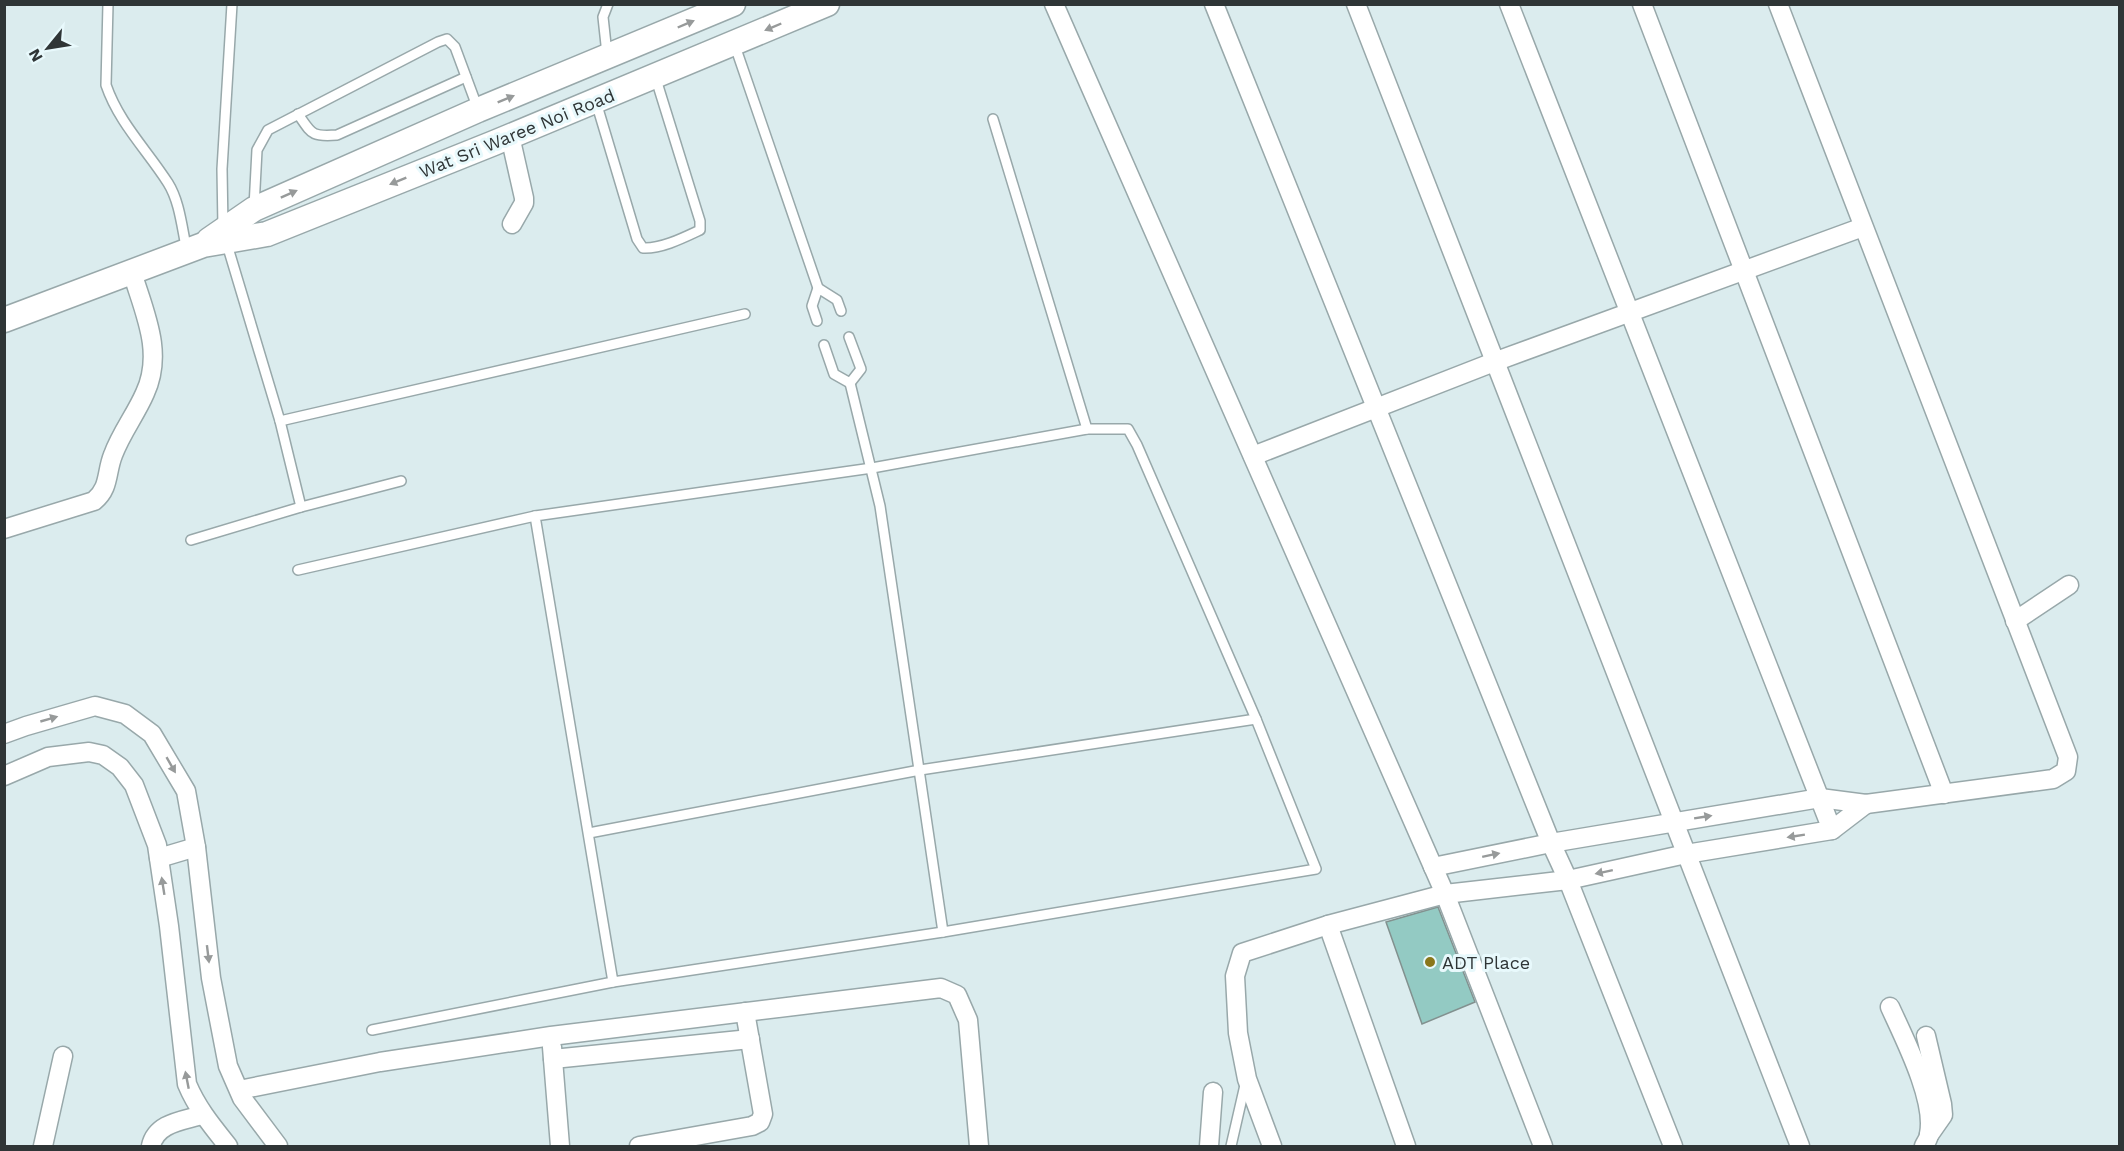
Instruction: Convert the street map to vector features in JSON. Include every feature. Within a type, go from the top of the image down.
[{"type":"main road","name":"Wat Sri Waree Noi Road","points":[[210,242],[254,209],[478,110],[733,4]]},
{"type":"main road","name":"Wat Sri Waree Noi Road","points":[[4,320],[210,242],[267,234],[596,101],[827,4]]},
{"type":"main road","points":[[478,110],[502,139]]},
{"type":"street","points":[[1054,4],[1445,894],[1543,1146]]},
{"type":"street","points":[[1214,4],[1673,1146]]},
{"type":"street","points":[[1356,4],[1800,1146]]},
{"type":"street","points":[[1509,4],[1832,830]]},
{"type":"street","points":[[1642,4],[1944,794]]},
{"type":"street","points":[[1433,867],[1551,843],[1820,798],[1866,804],[2053,779],[2066,771],[2068,757],[1778,4]]},
{"type":"street","points":[[502,139],[524,198],[524,203],[512,224]]},
{"type":"street","points":[[1253,456],[1494,362],[1863,227]]},
{"type":"street","points":[[4,529],[94,501],[101,495],[107,482],[112,457],[153,375],[154,349],[132,272]]},
{"type":"street","points":[[2015,621],[2069,585]]},
{"type":"street","points":[[4,734],[95,705],[125,714],[152,735],[186,790],[196,847],[211,978],[228,1066],[242,1098],[278,1146]]},
{"type":"street","points":[[4,776],[48,757],[90,752],[103,755],[120,767],[134,785],[157,845],[169,926],[187,1084],[202,1114],[228,1146]]},
{"type":"street","points":[[1272,1146],[1247,1079],[1238,1033],[1235,976],[1242,953],[1328,925],[1445,894],[1568,880],[1686,854],[1832,830],[1866,804]]},
{"type":"street","points":[[159,858],[196,847]]},
{"type":"street","points":[[1328,925],[1406,1146]]},
{"type":"street","points":[[239,1090],[380,1062],[551,1036],[941,988],[957,995],[968,1020],[979,1146]]},
{"type":"street","points":[[1890,1007],[1911,1053],[1928,1101],[1930,1119],[1926,1141]]},
{"type":"street","points":[[639,1146],[752,1126],[760,1122],[762,1114],[745,1012]]},
{"type":"street","points":[[1926,1035],[1943,1115],[1926,1141]]},
{"type":"street","points":[[551,1036],[560,1146]]},
{"type":"street","points":[[553,1059],[750,1039]]},
{"type":"street","points":[[43,1146],[63,1056]]},
{"type":"street","points":[[1209,1146],[1213,1092]]},
{"type":"street","points":[[151,1146],[152,1139],[159,1130],[202,1114]]},
{"type":"lane","points":[[108,4],[106,85],[110,97],[126,127],[169,185],[175,198],[210,242],[280,421],[301,507]]},
{"type":"lane","points":[[210,242],[221,195],[232,4]]},
{"type":"lane","points":[[608,4],[603,17],[608,57]]},
{"type":"lane","points":[[254,209],[257,150],[268,130],[447,39],[455,47],[478,110]]},
{"type":"lane","points":[[734,43],[818,288],[812,306],[817,321]]},
{"type":"lane","points":[[596,101],[637,239],[643,248],[652,248],[689,236],[700,230],[700,221],[655,76]]},
{"type":"lane","points":[[298,114],[310,132],[320,137],[337,135],[466,77]]},
{"type":"lane","points":[[993,119],[1086,429]]},
{"type":"lane","points":[[818,288],[837,300],[841,311]]},
{"type":"lane","points":[[280,421],[745,314]]},
{"type":"lane","points":[[849,338],[861,369],[850,383]]},
{"type":"lane","points":[[824,345],[834,374],[850,383],[880,506],[943,932]]},
{"type":"lane","points":[[298,570],[535,516],[872,468],[1086,429],[1128,429],[1256,719],[1316,869],[943,932],[613,982],[372,1030]]},
{"type":"lane","points":[[191,540],[301,507],[401,481]]},
{"type":"lane","points":[[535,516],[613,982]]},
{"type":"lane","points":[[589,833],[920,770],[1256,719]]},
{"type":"lane","points":[[1231,1146],[1247,1079]]},
{"type":"building","name":"ADT Place","points":[[1438,907],[1475,1002],[1422,1024],[1386,922]]},
{"type":"place","name":"ADT Place","points":[[1430,962]]}]
